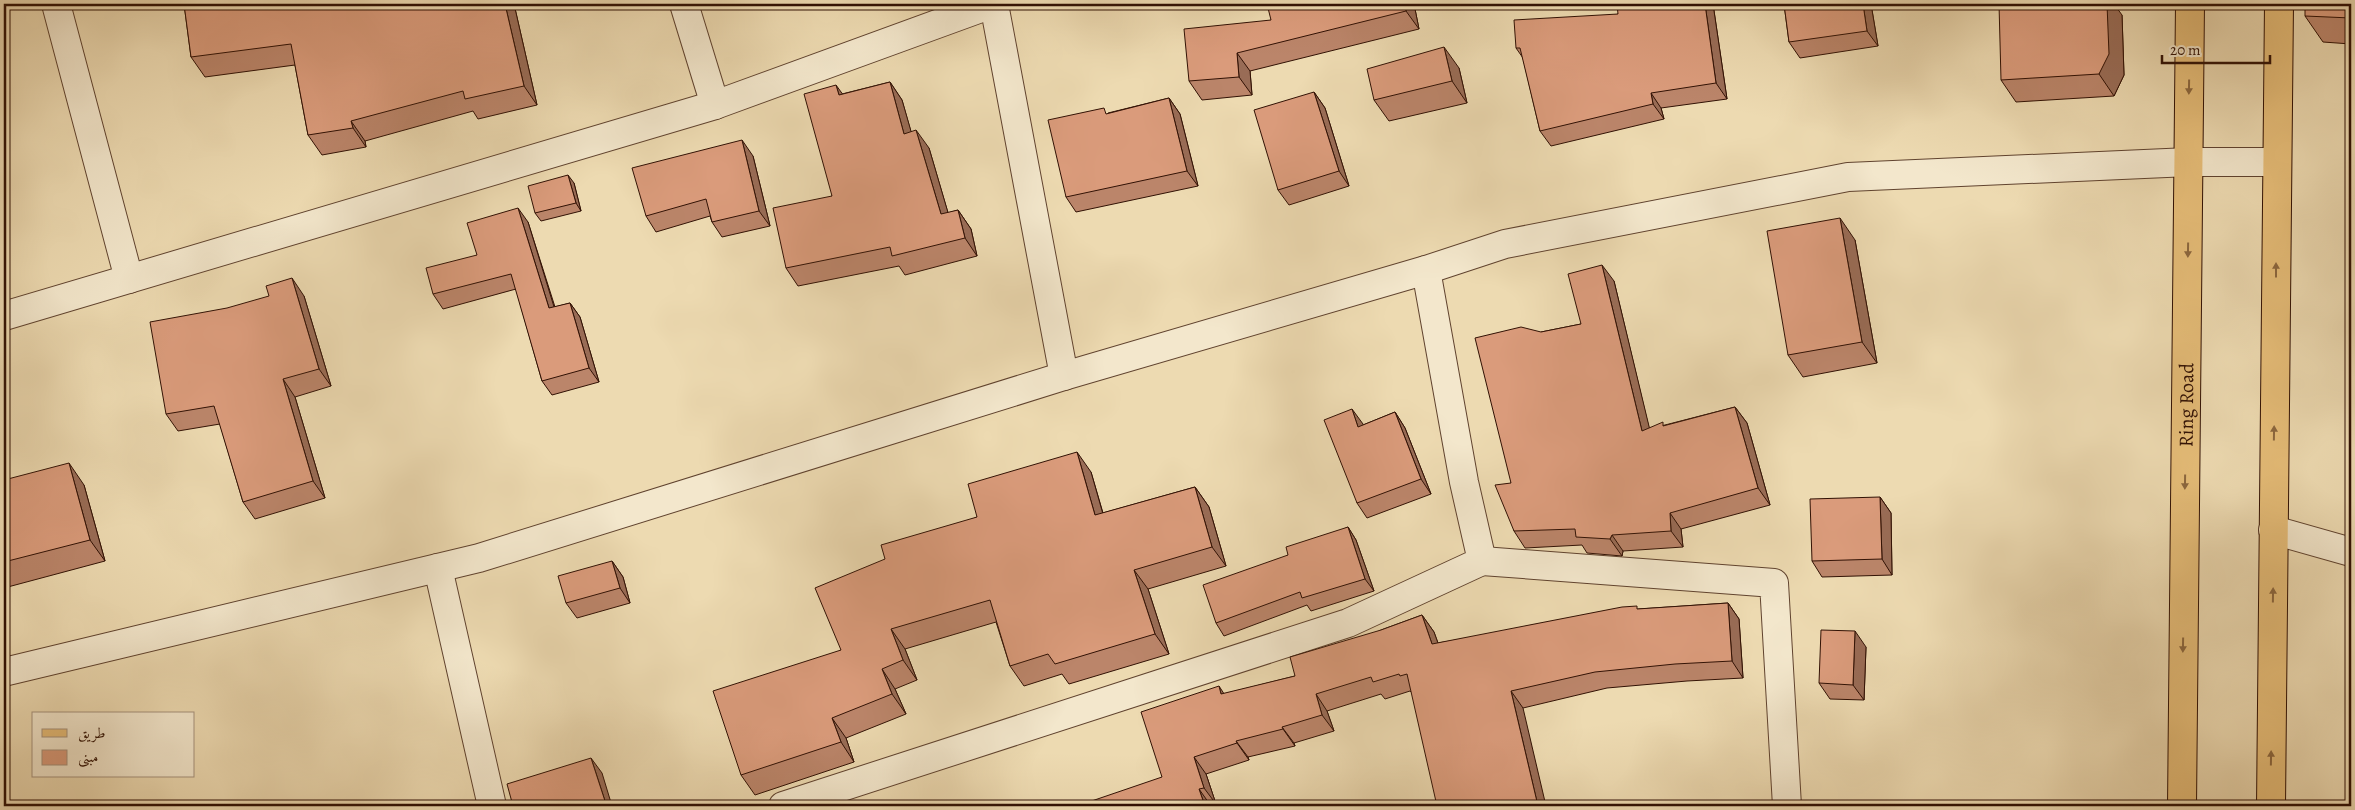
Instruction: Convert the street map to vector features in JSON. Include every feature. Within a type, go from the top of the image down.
[{"type":"main road","name":"Ring Road","points":[[2182,806],[2190,4]]},
{"type":"main road","points":[[2271,806],[2279,4]]},
{"type":"street","points":[[56,4],[129,279]]},
{"type":"street","points":[[684,4],[715,105]]},
{"type":"street","points":[[4,316],[715,105],[993,4],[1064,376]]},
{"type":"street","points":[[4,672],[479,558],[1064,376],[1426,270],[1505,244],[1848,177],[2188,162],[2277,162]]},
{"type":"street","points":[[1426,270],[1464,482],[1482,561]]},
{"type":"street","points":[[2273,530],[2351,552]]},
{"type":"street","points":[[791,805],[1348,623],[1482,561],[1774,583],[1787,806]]},
{"type":"street","points":[[438,568],[492,806]]},
{"type":"building","points":[[184,4],[505,4],[524,86],[465,99],[463,91],[351,121],[353,128],[308,135],[291,44],[191,57]]},
{"type":"building","points":[[1267,4],[1405,4],[1406,11],[1237,53],[1239,77],[1189,81],[1184,29],[1271,20]]},
{"type":"building","points":[[1617,4],[1705,4],[1716,83],[1651,93],[1653,104],[1540,131],[1520,48],[1516,48],[1514,20],[1618,14]]},
{"type":"building","points":[[1784,4],[1863,4],[1867,31],[1789,42]]},
{"type":"building","points":[[1999,4],[2107,4],[2109,54],[2099,74],[2001,80]]},
{"type":"building","points":[[2305,4],[2351,4],[2351,18],[2305,16]]},
{"type":"building","points":[[1444,47],[1452,81],[1374,100],[1367,69]]},
{"type":"building","points":[[890,82],[904,134],[916,130],[941,214],[958,210],[965,238],[892,256],[890,247],[786,268],[773,208],[832,196],[804,94],[836,85],[839,95]]},
{"type":"building","points":[[1314,92],[1339,171],[1278,190],[1254,110]]},
{"type":"building","points":[[1169,98],[1187,171],[1066,197],[1048,120],[1104,108],[1106,114]]},
{"type":"building","points":[[742,140],[759,211],[712,222],[706,199],[646,216],[632,168]]},
{"type":"building","points":[[568,175],[576,203],[535,213],[528,186]]},
{"type":"building","points":[[518,208],[549,308],[570,303],[589,368],[542,381],[511,274],[433,294],[426,268],[477,255],[467,223]]},
{"type":"building","points":[[1840,218],[1862,342],[1788,355],[1767,231]]},
{"type":"building","points":[[1602,265],[1642,431],[1663,422],[1663,426],[1735,407],[1758,488],[1670,513],[1671,531],[1612,535],[1610,539],[1576,537],[1575,529],[1514,531],[1495,485],[1511,483],[1475,338],[1521,327],[1541,332],[1581,324],[1568,274]]},
{"type":"building","points":[[292,278],[319,369],[283,379],[313,481],[243,502],[214,406],[166,414],[150,322],[227,308],[269,296],[266,286]]},
{"type":"building","points":[[1352,409],[1358,427],[1395,412],[1421,479],[1357,503],[1324,420]]},
{"type":"building","points":[[1077,452],[1095,515],[1195,487],[1212,547],[1134,570],[1155,634],[1055,664],[1048,654],[1010,666],[990,600],[891,629],[903,660],[882,669],[892,694],[832,718],[841,742],[741,775],[713,691],[841,650],[815,588],[885,559],[881,545],[977,517],[968,484]]},
{"type":"building","points":[[69,463],[90,540],[4,562],[4,480]]},
{"type":"building","points":[[1880,497],[1882,559],[1812,561],[1810,499]]},
{"type":"building","points":[[1348,527],[1365,579],[1302,598],[1300,592],[1216,623],[1203,585],[1288,555],[1286,547]]},
{"type":"building","points":[[612,561],[620,588],[566,603],[558,576]]},
{"type":"building","points":[[1728,603],[1732,661],[1675,664],[1595,672],[1511,691],[1538,806],[1437,806],[1407,674],[1400,676],[1399,674],[1373,682],[1371,677],[1316,694],[1322,715],[1282,727],[1283,729],[1236,741],[1237,743],[1194,757],[1204,788],[1199,789],[1205,806],[1077,806],[1162,777],[1141,712],[1219,686],[1221,694],[1295,676],[1290,657],[1381,630],[1422,615],[1432,644],[1622,607],[1637,606],[1637,609]]},
{"type":"building","points":[[1821,630],[1855,631],[1853,685],[1819,683]]},
{"type":"building","points":[[591,758],[606,804],[600,806],[513,806],[507,784]]}]
